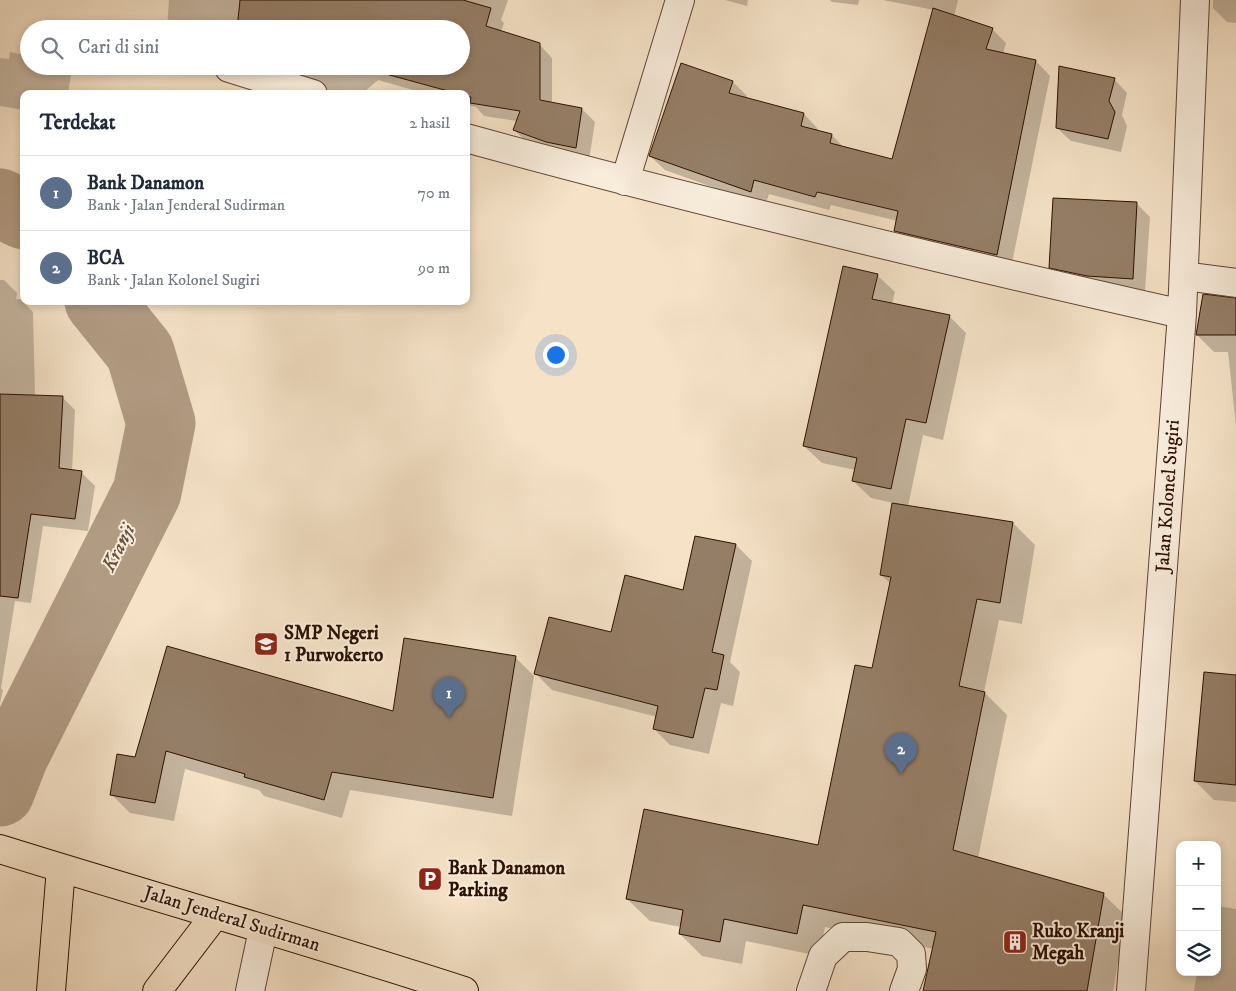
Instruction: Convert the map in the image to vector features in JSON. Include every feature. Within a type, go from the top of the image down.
[{"type":"main road","name":"Jalan Jenderal Sudirman","points":[[0,849],[464,991]]},
{"type":"main road","points":[[49,864],[52,991]]},
{"type":"main road","points":[[157,991],[215,915]]},
{"type":"street","points":[[625,181],[680,0]]},
{"type":"street","name":"Jalan Kolonel Sugiri","points":[[1131,991],[1182,314],[1196,0]]},
{"type":"street","points":[[252,75],[300,90]]},
{"type":"street","points":[[470,139],[625,181],[1037,281],[1182,314]]},
{"type":"street","points":[[1184,276],[1236,283]]},
{"type":"street","points":[[250,991],[263,930]]},
{"type":"street","points":[[811,991],[823,956],[843,936],[867,937],[899,942],[911,954],[912,969],[904,991]]},
{"type":"building","points":[[240,0],[463,0],[491,8],[486,26],[540,43],[540,100],[582,108],[576,148],[546,142],[513,130],[520,111],[470,103],[470,90],[444,90],[390,75],[470,75],[470,20],[238,20]]},
{"type":"building","points":[[933,8],[993,28],[986,49],[1036,60],[997,255],[894,231],[898,211],[817,192],[815,197],[754,180],[751,192],[649,156],[681,63],[733,81],[729,93],[804,113],[801,126],[832,134],[830,143],[892,159]]},
{"type":"building","points":[[1059,66],[1115,78],[1109,101],[1115,112],[1108,139],[1056,128]]},
{"type":"building","points":[[1053,198],[1137,202],[1133,279],[1087,276],[1049,268]]},
{"type":"building","points":[[843,266],[878,274],[872,299],[950,315],[926,423],[906,419],[891,489],[852,481],[857,458],[803,446]]},
{"type":"building","points":[[1203,294],[1236,298],[1236,335],[1196,335]]},
{"type":"building","points":[[0,394],[63,396],[59,468],[82,471],[75,519],[31,514],[18,598],[0,596]]},
{"type":"building","points":[[892,503],[1013,522],[1000,603],[977,599],[959,686],[985,692],[953,850],[1104,893],[1087,991],[923,991],[936,932],[803,905],[797,934],[724,919],[720,942],[679,934],[683,910],[626,899],[644,809],[818,845],[855,665],[872,668],[891,577],[880,575]]},
{"type":"building","points":[[695,536],[736,544],[712,652],[724,655],[717,690],[705,688],[693,738],[653,729],[658,706],[534,674],[549,617],[611,632],[625,575],[683,590]]},
{"type":"building","points":[[404,638],[516,656],[493,798],[332,772],[324,800],[244,777],[245,774],[166,751],[155,803],[110,795],[117,754],[135,757],[167,646],[393,711]]},
{"type":"building","points":[[1204,672],[1236,675],[1236,785],[1194,781]]},
{"type":"waterway","name":"Kranji","points":[[0,203],[20,213]]},
{"type":"waterway","name":"Kranji","points":[[0,792],[14,756],[147,492],[161,423],[140,352],[102,305]]},
{"type":"place","name":"SMP Negeri 1 Purwokerto","points":[[266,644]]},
{"type":"place","name":"Bank Danamon","points":[[449,718]]},
{"type":"place","name":"BCA","points":[[901,774]]},
{"type":"place","name":"Bank Danamon Parking","points":[[430,879]]},
{"type":"place","name":"Ruko Kranji Megah","points":[[1015,942]]}]
